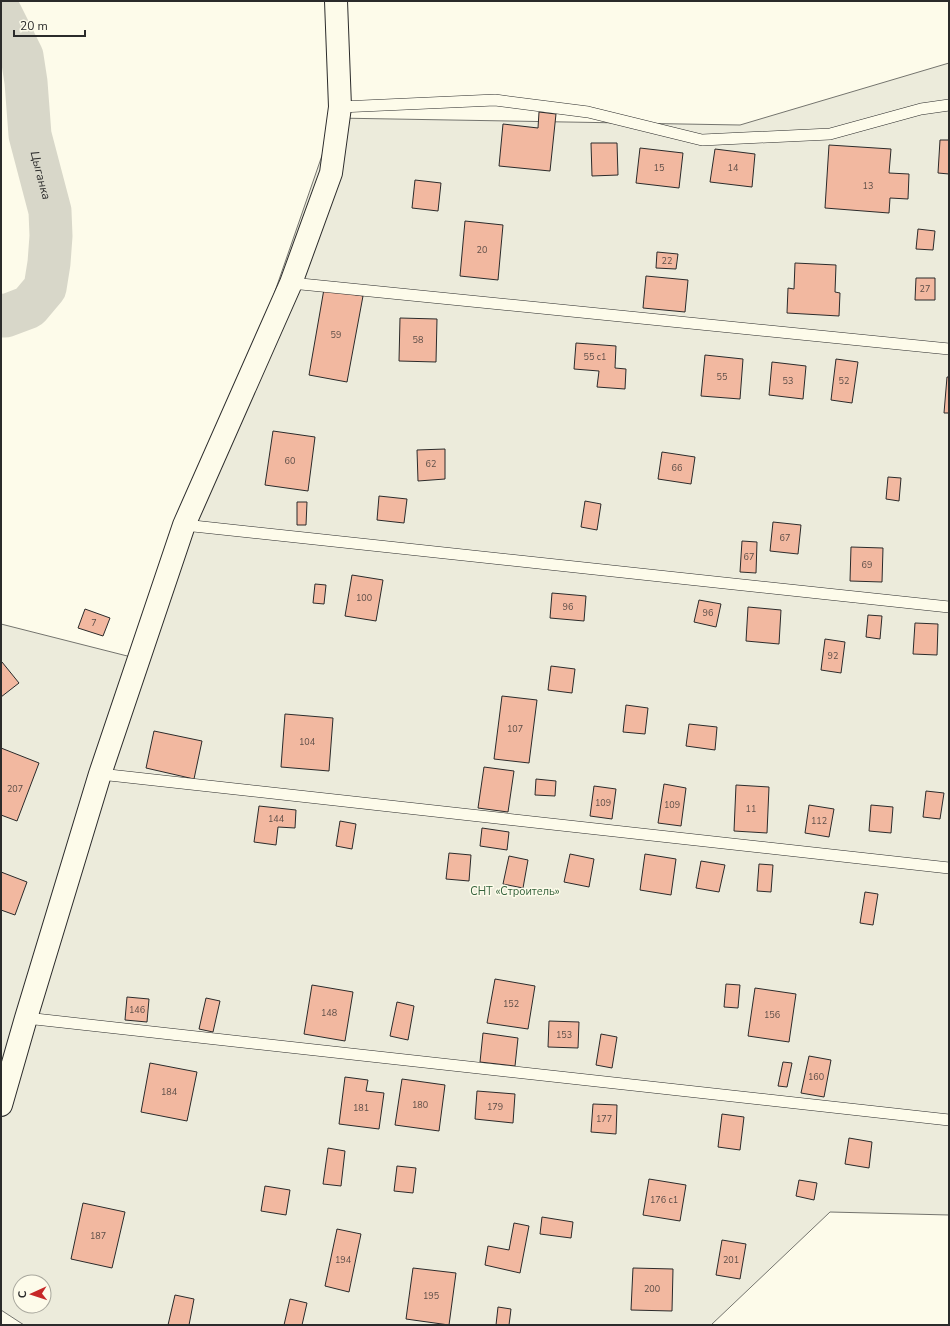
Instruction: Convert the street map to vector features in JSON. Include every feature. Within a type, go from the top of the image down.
[{"type":"street","points":[[1,1105],[100,774],[184,525],[291,283],[331,173],[340,107],[336,1]]},
{"type":"lane","points":[[340,107],[495,100],[588,112],[702,140],[830,134],[921,109],[949,105]]},
{"type":"lane","points":[[291,283],[949,348]]},
{"type":"lane","points":[[184,525],[949,607]]},
{"type":"lane","points":[[100,774],[949,868]]},
{"type":"lane","points":[[26,1018],[949,1120]]},
{"type":"green space","name":"СНТ «Строитель»","points":[[949,63],[949,1215],[830,1212],[711,1325],[24,1325],[1,1310],[1,624],[147,661],[335,118],[740,125]]},
{"type":"building","points":[[539,112],[556,114],[550,171],[499,166],[503,124],[538,128]]},
{"type":"building","points":[[940,140],[949,140],[949,174],[938,173]]},
{"type":"building","points":[[591,143],[617,143],[618,175],[592,176]]},
{"type":"building","points":[[829,145],[891,149],[889,173],[909,174],[908,199],[890,198],[889,213],[825,208]]},
{"type":"building","points":[[640,148],[683,153],[679,188],[636,183]]},
{"type":"building","points":[[715,149],[755,154],[752,187],[710,182]]},
{"type":"building","points":[[415,180],[441,183],[438,211],[412,208]]},
{"type":"building","points":[[465,221],[503,225],[498,280],[460,276]]},
{"type":"building","points":[[918,229],[935,231],[933,250],[916,249]]},
{"type":"building","points":[[657,252],[678,254],[676,269],[656,268]]},
{"type":"building","points":[[795,263],[836,265],[835,292],[840,293],[839,316],[787,313],[788,288],[794,289]]},
{"type":"building","points":[[646,276],[688,280],[685,312],[643,308]]},
{"type":"building","points":[[916,278],[935,278],[935,300],[915,300]]},
{"type":"building","points":[[324,289],[363,296],[347,382],[309,375]]},
{"type":"building","points":[[400,318],[437,319],[436,362],[399,361]]},
{"type":"building","points":[[576,343],[616,346],[615,368],[626,369],[625,389],[597,387],[599,371],[574,369]]},
{"type":"building","points":[[705,355],[743,359],[740,399],[701,396]]},
{"type":"building","points":[[836,359],[858,362],[852,403],[831,400]]},
{"type":"building","points":[[772,362],[806,366],[803,399],[769,395]]},
{"type":"building","points":[[947,377],[949,377],[949,413],[944,413]]},
{"type":"building","points":[[273,431],[315,437],[308,491],[265,485]]},
{"type":"building","points":[[445,449],[445,479],[418,481],[417,450]]},
{"type":"building","points":[[662,452],[695,457],[691,484],[658,479]]},
{"type":"building","points":[[888,477],[901,478],[899,501],[886,499]]},
{"type":"building","points":[[379,496],[407,499],[404,523],[377,520]]},
{"type":"building","points":[[585,501],[601,504],[597,530],[581,527]]},
{"type":"building","points":[[297,502],[307,502],[306,525],[297,525]]},
{"type":"building","points":[[773,522],[801,525],[798,554],[770,551]]},
{"type":"building","points":[[742,541],[757,542],[756,573],[740,572]]},
{"type":"building","points":[[851,547],[883,548],[882,582],[850,581]]},
{"type":"building","points":[[352,575],[383,580],[376,621],[345,616]]},
{"type":"building","points":[[315,584],[326,585],[324,604],[313,603]]},
{"type":"building","points":[[552,593],[586,596],[584,621],[550,618]]},
{"type":"building","points":[[699,600],[721,604],[716,627],[694,622]]},
{"type":"building","points":[[748,607],[781,610],[779,644],[746,641]]},
{"type":"building","points":[[85,609],[110,618],[103,636],[78,628]]},
{"type":"building","points":[[868,615],[882,616],[880,639],[866,637]]},
{"type":"building","points":[[915,623],[938,624],[937,655],[913,654]]},
{"type":"building","points":[[825,639],[845,642],[841,673],[821,670]]},
{"type":"building","points":[[2,662],[19,683],[1,697],[1,663]]},
{"type":"building","points":[[551,666],[575,669],[572,693],[548,690]]},
{"type":"building","points":[[502,696],[537,700],[529,763],[494,759]]},
{"type":"building","points":[[626,705],[648,708],[645,734],[623,732]]},
{"type":"building","points":[[285,714],[333,718],[329,771],[281,767]]},
{"type":"building","points":[[689,724],[717,727],[715,750],[686,746]]},
{"type":"building","points":[[154,731],[202,741],[194,779],[146,768]]},
{"type":"building","points":[[1,748],[39,763],[17,821],[1,815]]},
{"type":"building","points":[[484,767],[514,771],[508,812],[478,808]]},
{"type":"building","points":[[536,779],[556,781],[555,796],[535,795]]},
{"type":"building","points":[[664,784],[686,788],[681,826],[658,823]]},
{"type":"building","points":[[736,785],[769,787],[767,833],[734,831]]},
{"type":"building","points":[[594,786],[616,789],[612,819],[590,816]]},
{"type":"building","points":[[926,791],[944,793],[940,819],[923,817]]},
{"type":"building","points":[[809,805],[834,809],[829,837],[805,833]]},
{"type":"building","points":[[871,805],[893,807],[891,833],[869,831]]},
{"type":"building","points":[[259,806],[296,810],[295,828],[278,827],[276,845],[254,842]]},
{"type":"building","points":[[340,821],[356,824],[352,849],[336,846]]},
{"type":"building","points":[[482,828],[509,832],[507,850],[480,846]]},
{"type":"building","points":[[449,853],[471,855],[469,881],[446,879]]},
{"type":"building","points":[[570,854],[594,859],[589,887],[564,882]]},
{"type":"building","points":[[645,854],[676,859],[671,895],[640,890]]},
{"type":"building","points":[[509,856],[528,860],[523,888],[503,884]]},
{"type":"building","points":[[701,861],[725,865],[719,892],[696,888]]},
{"type":"building","points":[[759,864],[773,865],[771,892],[757,891]]},
{"type":"building","points":[[1,872],[27,882],[15,915],[1,910]]},
{"type":"building","points":[[865,892],[878,894],[873,925],[860,923]]},
{"type":"building","points":[[495,979],[535,986],[528,1029],[487,1023]]},
{"type":"building","points":[[726,984],[740,985],[738,1008],[724,1007]]},
{"type":"building","points":[[312,985],[353,992],[345,1041],[304,1034]]},
{"type":"building","points":[[755,988],[796,994],[789,1042],[748,1036]]},
{"type":"building","points":[[127,997],[149,999],[147,1022],[125,1020]]},
{"type":"building","points":[[206,998],[220,1001],[213,1032],[199,1029]]},
{"type":"building","points":[[397,1002],[414,1006],[408,1040],[390,1036]]},
{"type":"building","points":[[549,1021],[579,1022],[578,1048],[548,1047]]},
{"type":"building","points":[[483,1033],[518,1038],[515,1066],[480,1062]]},
{"type":"building","points":[[601,1034],[617,1037],[612,1068],[596,1065]]},
{"type":"building","points":[[809,1056],[831,1060],[824,1097],[801,1093]]},
{"type":"building","points":[[783,1062],[792,1063],[787,1087],[778,1086]]},
{"type":"building","points":[[150,1063],[197,1072],[187,1121],[141,1112]]},
{"type":"building","points":[[345,1077],[368,1080],[366,1091],[384,1093],[379,1129],[339,1124]]},
{"type":"building","points":[[402,1079],[445,1085],[439,1131],[395,1125]]},
{"type":"building","points":[[477,1091],[515,1094],[513,1123],[475,1119]]},
{"type":"building","points":[[593,1104],[617,1105],[616,1134],[591,1132]]},
{"type":"building","points":[[722,1114],[744,1117],[740,1150],[718,1147]]},
{"type":"building","points":[[849,1138],[872,1142],[869,1168],[845,1164]]},
{"type":"building","points":[[328,1148],[345,1151],[341,1186],[323,1184]]},
{"type":"building","points":[[397,1166],[416,1168],[413,1193],[394,1191]]},
{"type":"building","points":[[649,1179],[686,1185],[680,1221],[643,1215]]},
{"type":"building","points":[[799,1180],[817,1183],[814,1200],[796,1196]]},
{"type":"building","points":[[265,1186],[290,1190],[286,1215],[261,1211]]},
{"type":"building","points":[[83,1203],[125,1212],[112,1268],[71,1259]]},
{"type":"building","points":[[542,1217],[573,1222],[571,1238],[540,1234]]},
{"type":"building","points":[[514,1223],[529,1226],[520,1273],[485,1265],[488,1246],[509,1250]]},
{"type":"building","points":[[337,1229],[361,1234],[349,1292],[325,1286]]},
{"type":"building","points":[[722,1240],[746,1244],[740,1279],[716,1275]]},
{"type":"building","points":[[413,1268],[456,1273],[449,1325],[406,1319]]},
{"type":"building","points":[[633,1268],[673,1269],[672,1311],[631,1310]]},
{"type":"building","points":[[175,1295],[194,1299],[189,1325],[168,1325]]},
{"type":"building","points":[[290,1299],[307,1303],[302,1325],[284,1325]]},
{"type":"building","points":[[498,1307],[511,1309],[509,1325],[496,1325]]},
{"type":"waterway","name":"Цыганка","points":[[1,14],[22,56],[26,82],[30,135],[50,211],[51,236],[45,288],[29,307],[5,316],[1,315]]}]
